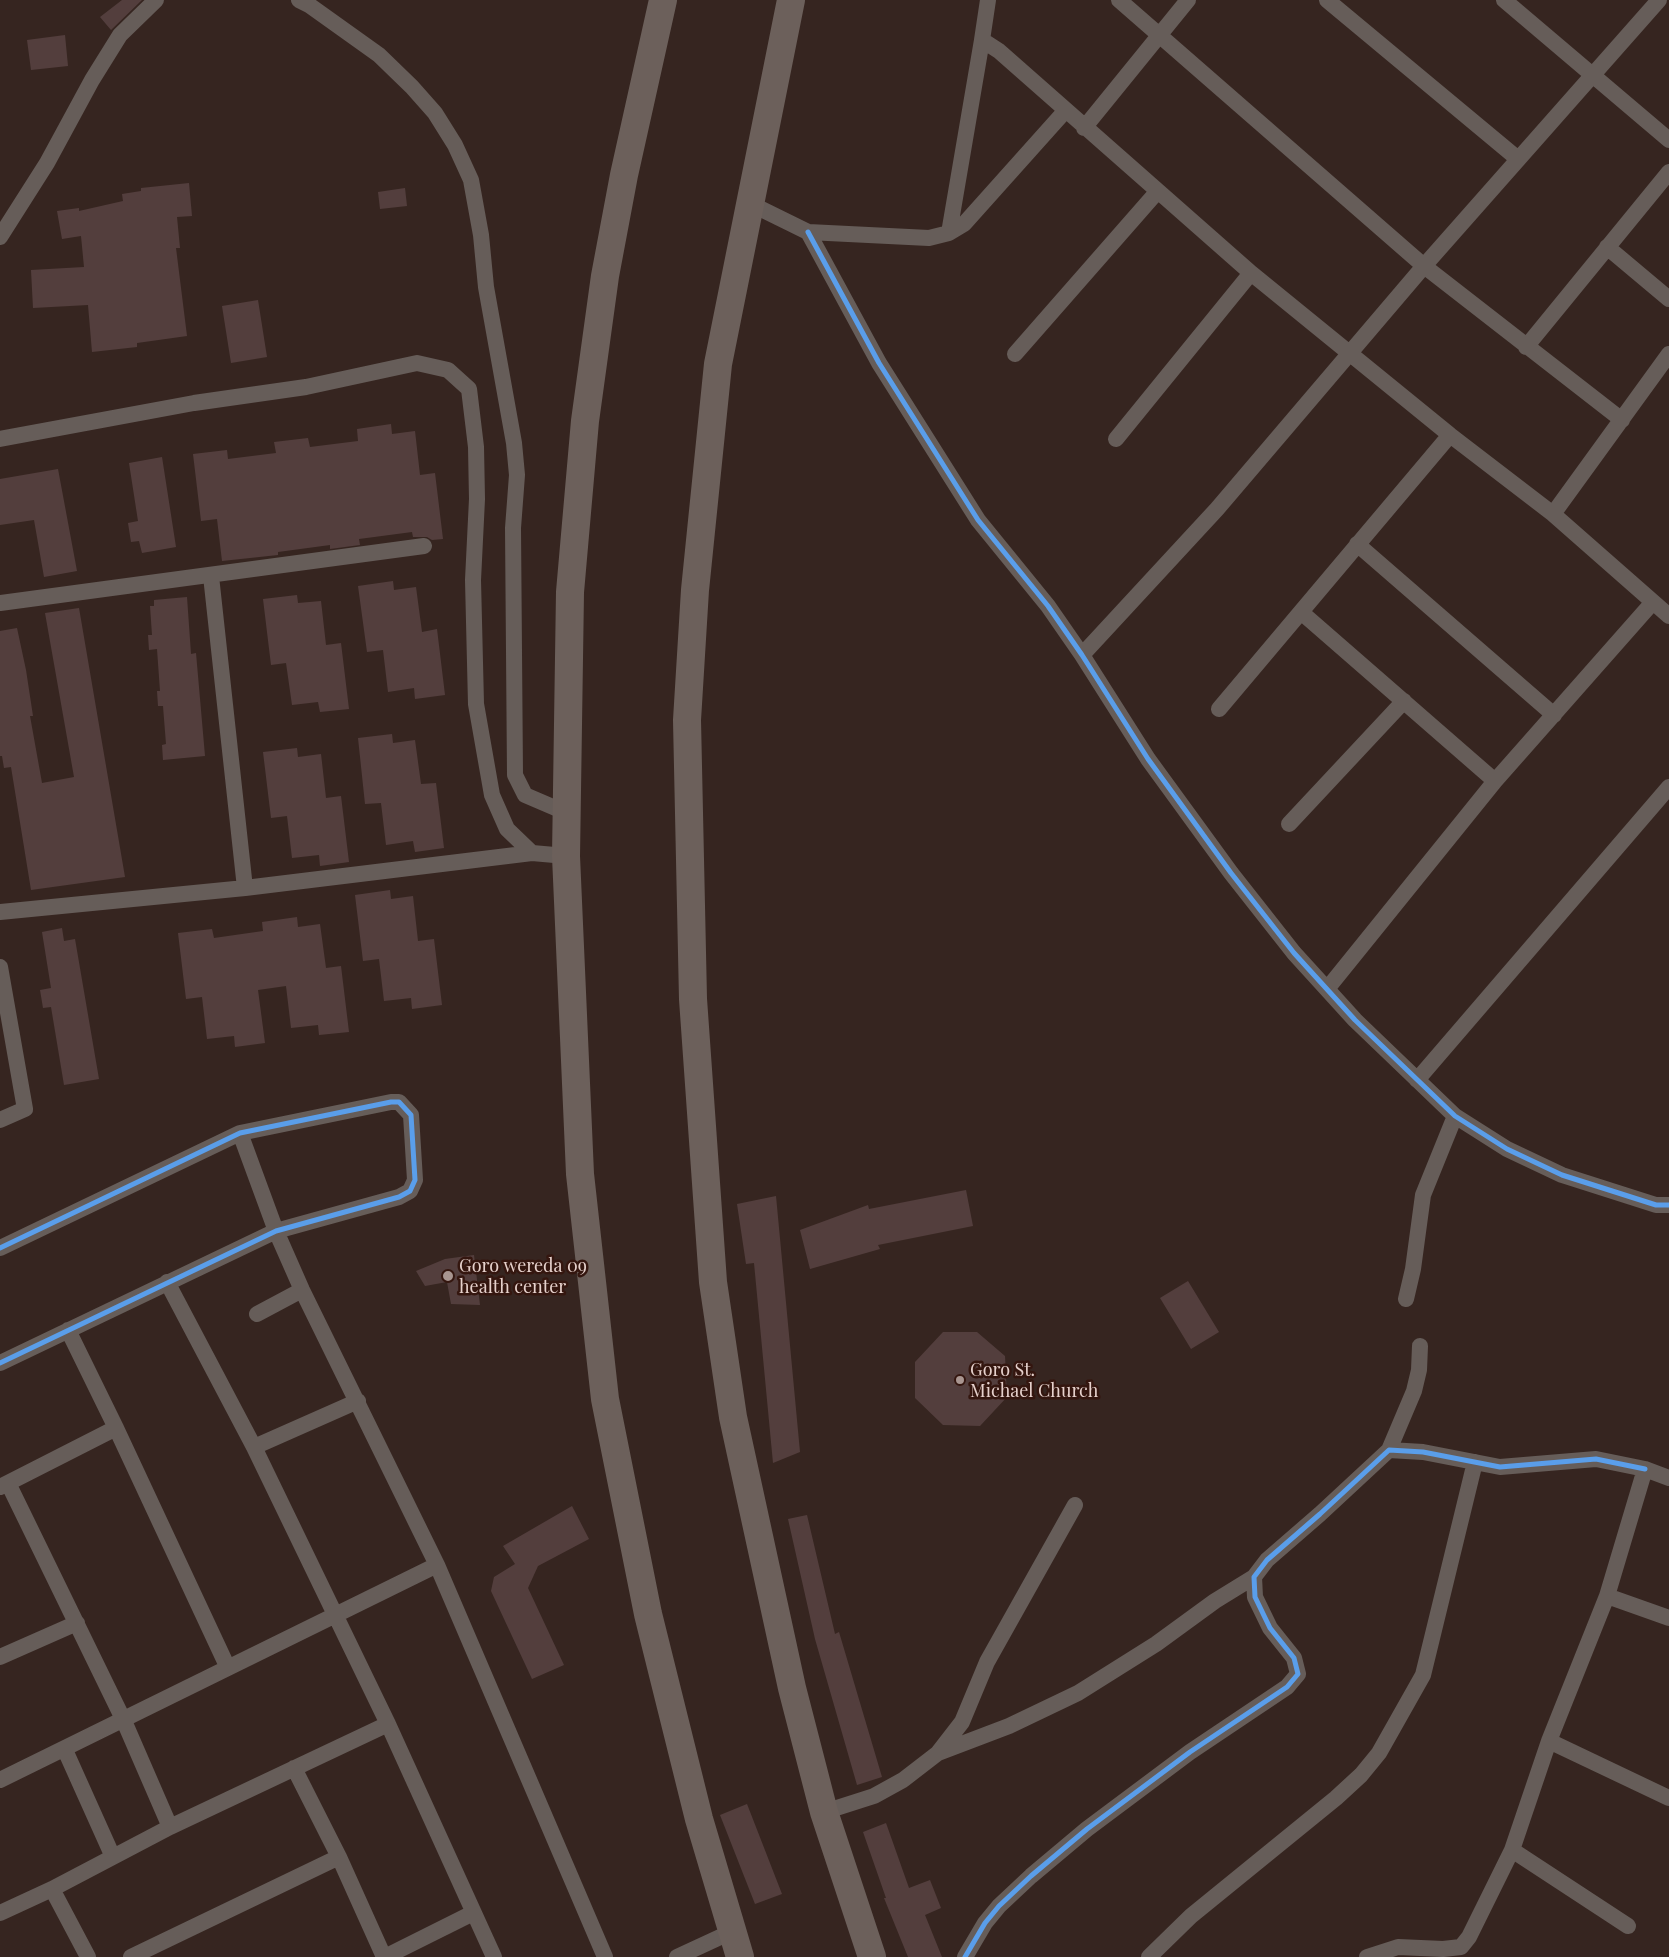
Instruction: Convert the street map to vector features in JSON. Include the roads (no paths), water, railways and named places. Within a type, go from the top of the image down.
[{"type":"highway","points":[[663,0],[624,175],[605,276],[585,421],[570,592],[566,856],[580,1174],[605,1399],[648,1614],[699,1819],[731,1932],[740,1957]]},
{"type":"highway","points":[[791,0],[718,364],[695,590],[687,720],[694,999],[713,1282],[733,1417],[790,1679],[824,1812],[872,1957]]},
{"type":"street","points":[[0,237],[48,163],[92,80],[120,35],[156,0]]},
{"type":"street","points":[[299,0],[309,5],[379,55],[412,87],[435,113],[456,145],[471,180],[481,235],[486,287],[514,443],[517,475],[513,528],[515,775],[525,795],[567,813]]},
{"type":"street","points":[[949,233],[988,0]]},
{"type":"street","points":[[1119,0],[1424,266],[1622,420]]},
{"type":"street","points":[[1084,128],[1188,0]]},
{"type":"street","points":[[1327,0],[1518,159]]},
{"type":"street","points":[[1504,0],[1669,140]]},
{"type":"street","points":[[1082,655],[1218,510],[1424,266],[1594,76],[1659,0]]},
{"type":"street","points":[[982,40],[1066,110],[1084,128],[1251,273],[1450,435],[1553,514],[1669,616]]},
{"type":"street","points":[[749,203],[808,232],[929,238],[949,233],[964,224],[1066,110]]},
{"type":"street","points":[[1526,347],[1669,172]]},
{"type":"street","points":[[1015,354],[1157,192]]},
{"type":"street","points":[[808,232],[879,363],[978,520],[1048,606],[1082,655],[1148,759],[1231,873],[1294,953],[1326,989],[1454,1116],[1507,1149],[1562,1175],[1656,1205],[1669,1205]]},
{"type":"street","points":[[1607,247],[1669,299]]},
{"type":"street","points":[[1116,439],[1251,273]]},
{"type":"street","points":[[1553,514],[1669,354]]},
{"type":"street","points":[[0,439],[194,403],[306,387],[418,363],[448,370],[469,389],[476,447],[477,499],[473,580],[476,704],[492,795],[507,829],[532,853]]},
{"type":"street","points":[[1219,709],[1450,435]]},
{"type":"street","points":[[1357,544],[1554,715]]},
{"type":"street","points":[[0,603],[424,546]]},
{"type":"street","points":[[211,576],[245,888]]},
{"type":"street","points":[[1326,989],[1495,781],[1653,602]]},
{"type":"street","points":[[1301,612],[1495,781]]},
{"type":"street","points":[[1289,824],[1404,701]]},
{"type":"street","points":[[1417,1080],[1669,787]]},
{"type":"street","points":[[0,912],[245,888],[532,853],[566,856]]},
{"type":"street","points":[[0,967],[25,1109],[0,1120]]},
{"type":"street","points":[[0,1248],[240,1133],[391,1102],[399,1102],[411,1116],[415,1180],[410,1191],[398,1197],[276,1230],[68,1330],[1,1359]]},
{"type":"street","points":[[1406,1299],[1413,1269],[1423,1195],[1454,1116]]},
{"type":"street","points":[[240,1133],[276,1230],[302,1290],[438,1565],[605,1957]]},
{"type":"street","points":[[167,1282],[254,1447],[388,1724],[494,1957]]},
{"type":"street","points":[[257,1314],[302,1290]]},
{"type":"street","points":[[68,1330],[228,1668]]},
{"type":"street","points":[[938,1753],[1009,1726],[1078,1693],[1156,1644],[1215,1601],[1254,1576],[1267,1560],[1389,1450],[1414,1391],[1419,1370],[1420,1346]]},
{"type":"street","points":[[254,1447],[358,1401]]},
{"type":"street","points":[[116,1428],[4,1485],[77,1623],[124,1721],[170,1827]]},
{"type":"street","points":[[1389,1450],[1424,1452],[1500,1467],[1596,1459],[1645,1469],[1669,1478]]},
{"type":"street","points":[[1149,1957],[1192,1916],[1336,1798],[1361,1775],[1380,1753],[1423,1675],[1475,1462]]},
{"type":"street","points":[[1367,1957],[1398,1947],[1443,1949],[1461,1947],[1469,1937],[1512,1850],[1550,1740],[1607,1596],[1645,1469]]},
{"type":"street","points":[[824,1812],[874,1796],[903,1780],[938,1753],[962,1722],[987,1662],[1075,1505]]},
{"type":"street","points":[[0,1780],[65,1750],[438,1565]]},
{"type":"street","points":[[965,1957],[985,1923],[999,1906],[1031,1876],[1095,1823],[1190,1752],[1287,1687],[1298,1674],[1294,1658],[1270,1628],[1256,1597],[1254,1576]]},
{"type":"street","points":[[1607,1596],[1669,1618]]},
{"type":"street","points":[[0,1657],[77,1623]]},
{"type":"street","points":[[0,1913],[52,1889],[170,1827],[388,1724]]},
{"type":"street","points":[[1550,1740],[1669,1798]]},
{"type":"street","points":[[65,1750],[114,1857]]},
{"type":"street","points":[[294,1768],[339,1857],[385,1957],[474,1913]]},
{"type":"street","points":[[1512,1850],[1628,1926]]},
{"type":"street","points":[[131,1957],[339,1857]]},
{"type":"street","points":[[52,1889],[88,1957]]},
{"type":"street","points":[[677,1957],[731,1932]]},
{"type":"place","name":"Goro wereda 09 health center","points":[[448,1276]]},
{"type":"place","name":"Goro St. Michael Church","points":[[960,1380]]}]
